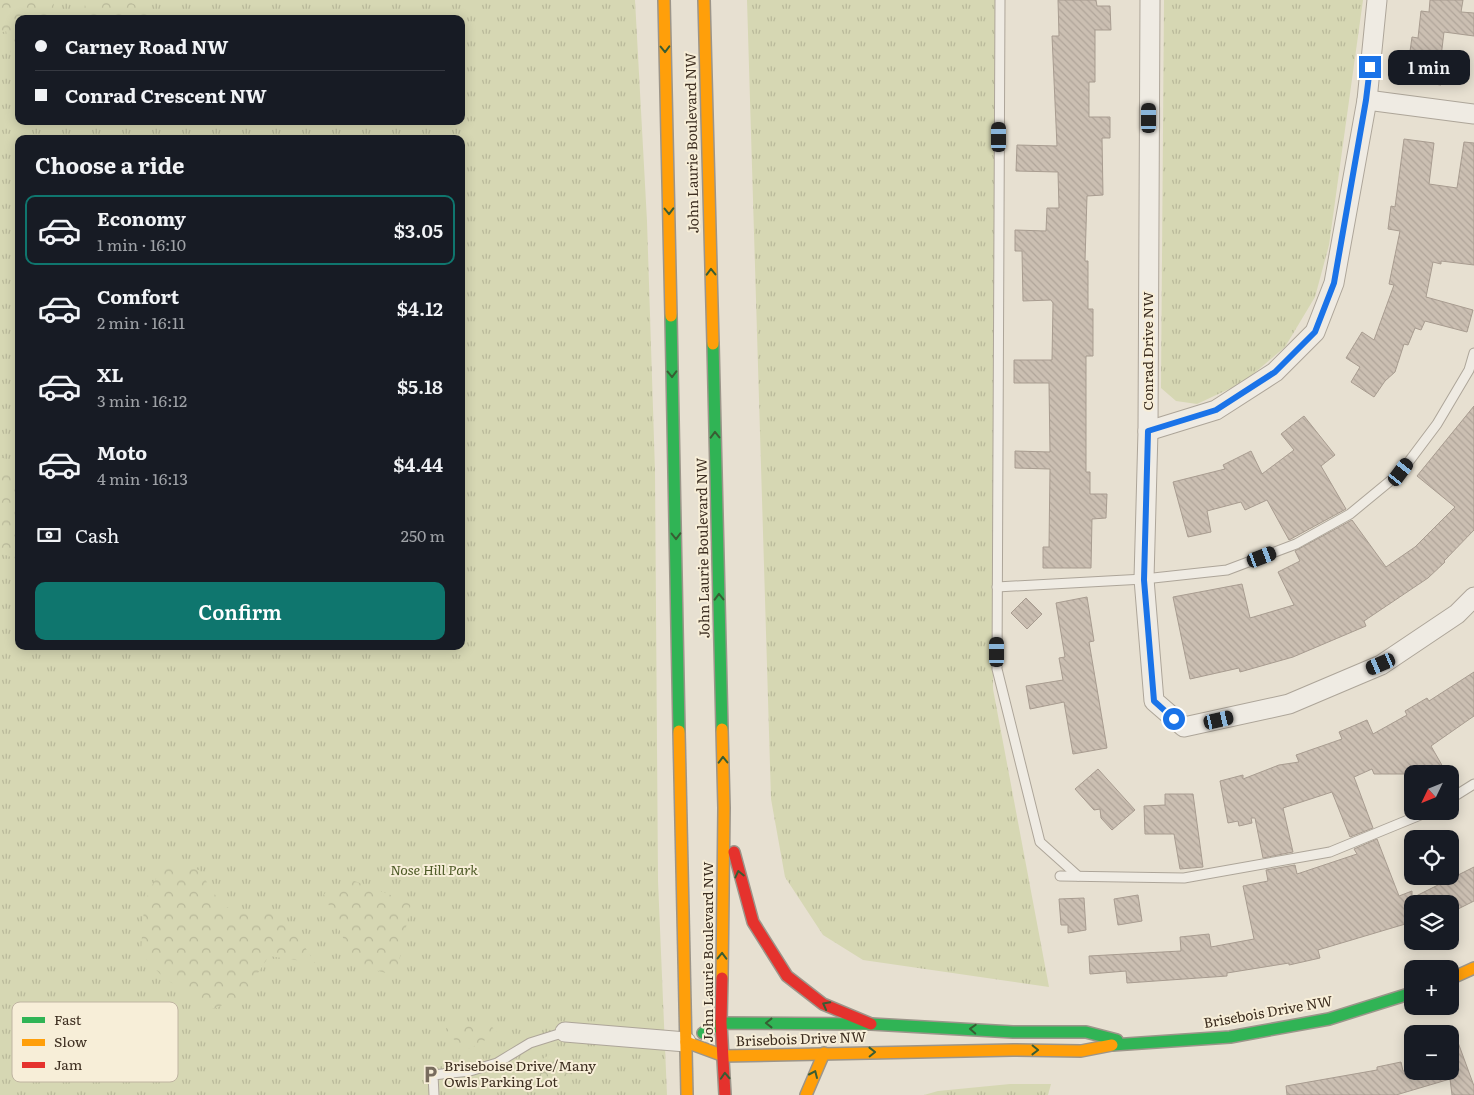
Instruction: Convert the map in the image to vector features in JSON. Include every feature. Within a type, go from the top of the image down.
[{"type":"main road","name":"John Laurie Boulevard NW","points":[[664,0],[687,1095]]},
{"type":"main road","name":"John Laurie Boulevard NW","points":[[704,0],[724,808],[722,1023],[725,1095]]},
{"type":"main road","points":[[724,808],[741,884],[753,922],[787,976],[823,1004],[870,1024]]},
{"type":"main road","points":[[1459,974],[1474,968]]},
{"type":"main road","name":"Brisebois Drive NW","points":[[686,1042],[724,1056],[824,1053],[1081,1051],[1125,1043],[1230,1037],[1329,1019],[1404,996]]},
{"type":"main road","name":"Brisebois Drive NW","points":[[686,1042],[722,1023],[870,1024],[1013,1032],[1086,1032],[1125,1043]]},
{"type":"main road","points":[[806,1095],[824,1053]]},
{"type":"street","name":"Conrad Drive NW","points":[[1150,0],[1148,431],[1144,580],[1154,701],[1184,728],[1289,704],[1381,664],[1457,614],[1474,597]]},
{"type":"street","points":[[1148,431],[1216,410],[1275,372],[1315,332],[1334,283],[1366,100],[1377,0]]},
{"type":"street","points":[[1366,100],[1474,114]]},
{"type":"street","points":[[565,1032],[686,1042]]},
{"type":"lane","points":[[1000,0],[997,669],[1040,842],[1078,876]]},
{"type":"lane","points":[[997,587],[1144,580],[1227,570],[1296,544],[1350,514],[1401,472],[1437,424],[1468,370],[1474,353]]},
{"type":"lane","points":[[1459,793],[1474,784]]},
{"type":"lane","points":[[1060,876],[1184,878],[1330,852],[1408,820]]},
{"type":"lane","points":[[434,1095],[433,1075],[470,1071],[497,1063],[530,1043],[565,1032]]},
{"type":"green space","name":"Nose Hill Park","points":[[0,0],[635,0],[647,221],[655,471],[658,881],[667,1095],[0,1095]]},
{"type":"green space","points":[[0,0],[54,0],[53,15],[15,15],[15,59],[12,58],[6,31],[0,33]]},
{"type":"green space","points":[[86,0],[125,0],[149,11],[166,15],[83,15]]},
{"type":"green space","points":[[747,0],[995,0],[993,689],[1049,987],[863,960],[823,935],[785,877],[771,799]]},
{"type":"green space","points":[[1164,0],[1363,0],[1329,245],[1315,297],[1285,347],[1244,382],[1197,404],[1176,401],[1161,388]]},
{"type":"green space","points":[[0,454],[15,472],[15,559],[0,553]]},
{"type":"green space","points":[[167,863],[199,870],[223,907],[269,912],[293,928],[315,963],[269,956],[243,996],[214,1009],[164,978],[141,954],[145,906],[152,886]]},
{"type":"green space","points":[[352,880],[411,903],[396,976],[365,967],[347,947],[324,894]]},
{"type":"green space","points":[[450,1021],[490,1025],[498,1033],[469,1049],[444,1033]]},
{"type":"green space","points":[[558,1049],[576,1073],[537,1085],[532,1066]]},
{"type":"green space","points":[[1010,1084],[1051,1084],[1048,1095],[924,1095],[938,1091]]},
{"type":"building","points":[[1058,0],[1096,0],[1097,6],[1110,6],[1111,30],[1095,30],[1095,82],[1089,82],[1089,117],[1110,117],[1110,138],[1102,138],[1103,195],[1087,196],[1085,261],[1088,261],[1088,309],[1093,309],[1093,356],[1086,356],[1086,472],[1090,472],[1090,494],[1107,494],[1106,518],[1092,519],[1091,568],[1043,568],[1043,547],[1049,547],[1050,469],[1015,468],[1015,451],[1050,452],[1049,383],[1014,383],[1014,360],[1052,360],[1053,303],[1051,300],[1023,301],[1022,251],[1015,251],[1015,230],[1046,231],[1047,208],[1059,208],[1058,172],[1016,171],[1017,145],[1057,146],[1052,36],[1059,36]]},
{"type":"building","points":[[1430,0],[1463,0],[1461,12],[1474,13],[1474,36],[1444,32],[1440,65],[1444,66],[1441,85],[1406,80],[1412,37],[1418,38],[1421,11],[1429,12]]},
{"type":"building","points":[[1404,139],[1434,143],[1429,184],[1457,188],[1464,142],[1474,143],[1474,265],[1441,261],[1441,264],[1433,262],[1426,297],[1473,310],[1467,332],[1425,321],[1421,330],[1415,328],[1408,345],[1404,344],[1395,372],[1385,381],[1374,397],[1351,382],[1360,367],[1346,358],[1362,332],[1374,340],[1394,285],[1389,284],[1400,231],[1388,229],[1391,206],[1395,207]]},
{"type":"building","points":[[1474,406],[1474,530],[1445,562],[1428,578],[1364,621],[1366,626],[1293,657],[1240,672],[1239,668],[1190,679],[1173,597],[1242,584],[1250,618],[1294,605],[1278,572],[1300,561],[1295,551],[1352,520],[1386,567],[1415,547],[1455,507],[1417,476]]},
{"type":"building","points":[[1304,416],[1335,455],[1321,466],[1346,509],[1289,540],[1267,500],[1245,510],[1241,502],[1207,511],[1211,532],[1188,537],[1173,482],[1225,469],[1223,465],[1251,451],[1262,474],[1294,450],[1281,434]]},
{"type":"building","points":[[1087,597],[1094,641],[1089,642],[1107,748],[1073,754],[1064,702],[1030,709],[1026,686],[1063,680],[1059,658],[1065,657],[1056,603]]},
{"type":"building","points":[[1026,598],[1042,614],[1027,629],[1011,613]]},
{"type":"building","points":[[1474,672],[1474,716],[1431,746],[1442,765],[1404,765],[1404,774],[1374,774],[1372,769],[1354,777],[1373,828],[1350,837],[1332,792],[1283,808],[1293,852],[1263,858],[1255,818],[1251,818],[1252,823],[1239,826],[1238,821],[1228,823],[1220,781],[1243,775],[1243,779],[1279,765],[1299,762],[1296,755],[1342,739],[1339,732],[1367,720],[1373,734],[1407,715],[1405,711],[1427,698],[1429,701]]},
{"type":"building","points":[[1098,769],[1135,810],[1112,830],[1101,818],[1100,809],[1094,810],[1075,789]]},
{"type":"building","points":[[1165,794],[1193,794],[1203,867],[1180,869],[1174,834],[1145,834],[1144,806],[1165,805]]},
{"type":"building","points":[[1377,839],[1399,896],[1412,891],[1412,895],[1404,895],[1404,924],[1318,950],[1320,958],[1289,965],[1289,963],[1227,973],[1227,976],[1127,983],[1126,971],[1090,974],[1089,956],[1181,951],[1180,937],[1209,934],[1211,947],[1254,939],[1243,886],[1268,881],[1266,870],[1295,865],[1297,874],[1357,854],[1354,849]]},
{"type":"building","points":[[1474,867],[1474,901],[1459,908],[1459,895],[1418,895],[1438,885],[1459,885],[1459,874]]},
{"type":"building","points":[[1138,895],[1142,921],[1118,925],[1114,899]]},
{"type":"building","points":[[1084,898],[1086,930],[1068,933],[1068,925],[1061,925],[1059,899]]},
{"type":"building","points":[[1459,1045],[1474,1086],[1474,1095],[1452,1095],[1450,1080],[1459,1080]]},
{"type":"building","points":[[1401,1062],[1404,1080],[1447,1080],[1396,1095],[1287,1095],[1286,1086],[1377,1070],[1377,1067]]},
{"type":"traffic: fast","points":[[671,316],[679,731]]},
{"type":"traffic: fast","points":[[713,344],[722,729]]},
{"type":"traffic: fast","points":[[1112,1045],[1230,1037],[1329,1019],[1404,996]]},
{"type":"traffic: fast","points":[[703,1033],[721,1023],[871,1024],[1013,1032],[1086,1032],[1117,1040]]},
{"type":"traffic: slow","points":[[664,0],[671,316]]},
{"type":"traffic: slow","points":[[704,0],[713,344]]},
{"type":"traffic: slow","points":[[722,729],[724,808],[722,978]]},
{"type":"traffic: slow","points":[[679,731],[687,1095]]},
{"type":"traffic: slow","points":[[1459,975],[1474,968]]},
{"type":"traffic: slow","points":[[686,1042],[724,1056],[1013,1050],[1081,1051],[1112,1045]]},
{"type":"traffic: slow","points":[[806,1095],[824,1053]]},
{"type":"traffic: jam","points":[[734,852],[753,922],[787,976],[823,1004],[871,1024]]},
{"type":"traffic: jam","points":[[722,978],[721,1023],[725,1095]]},
{"type":"place","name":"Briseboise Drive/Many Owls Parking Lot","points":[[430,1074]]},
{"type":"route","points":[[1174,719],[1154,701],[1144,580],[1148,431],[1216,410],[1275,372],[1315,332],[1334,283],[1370,67]]}]
